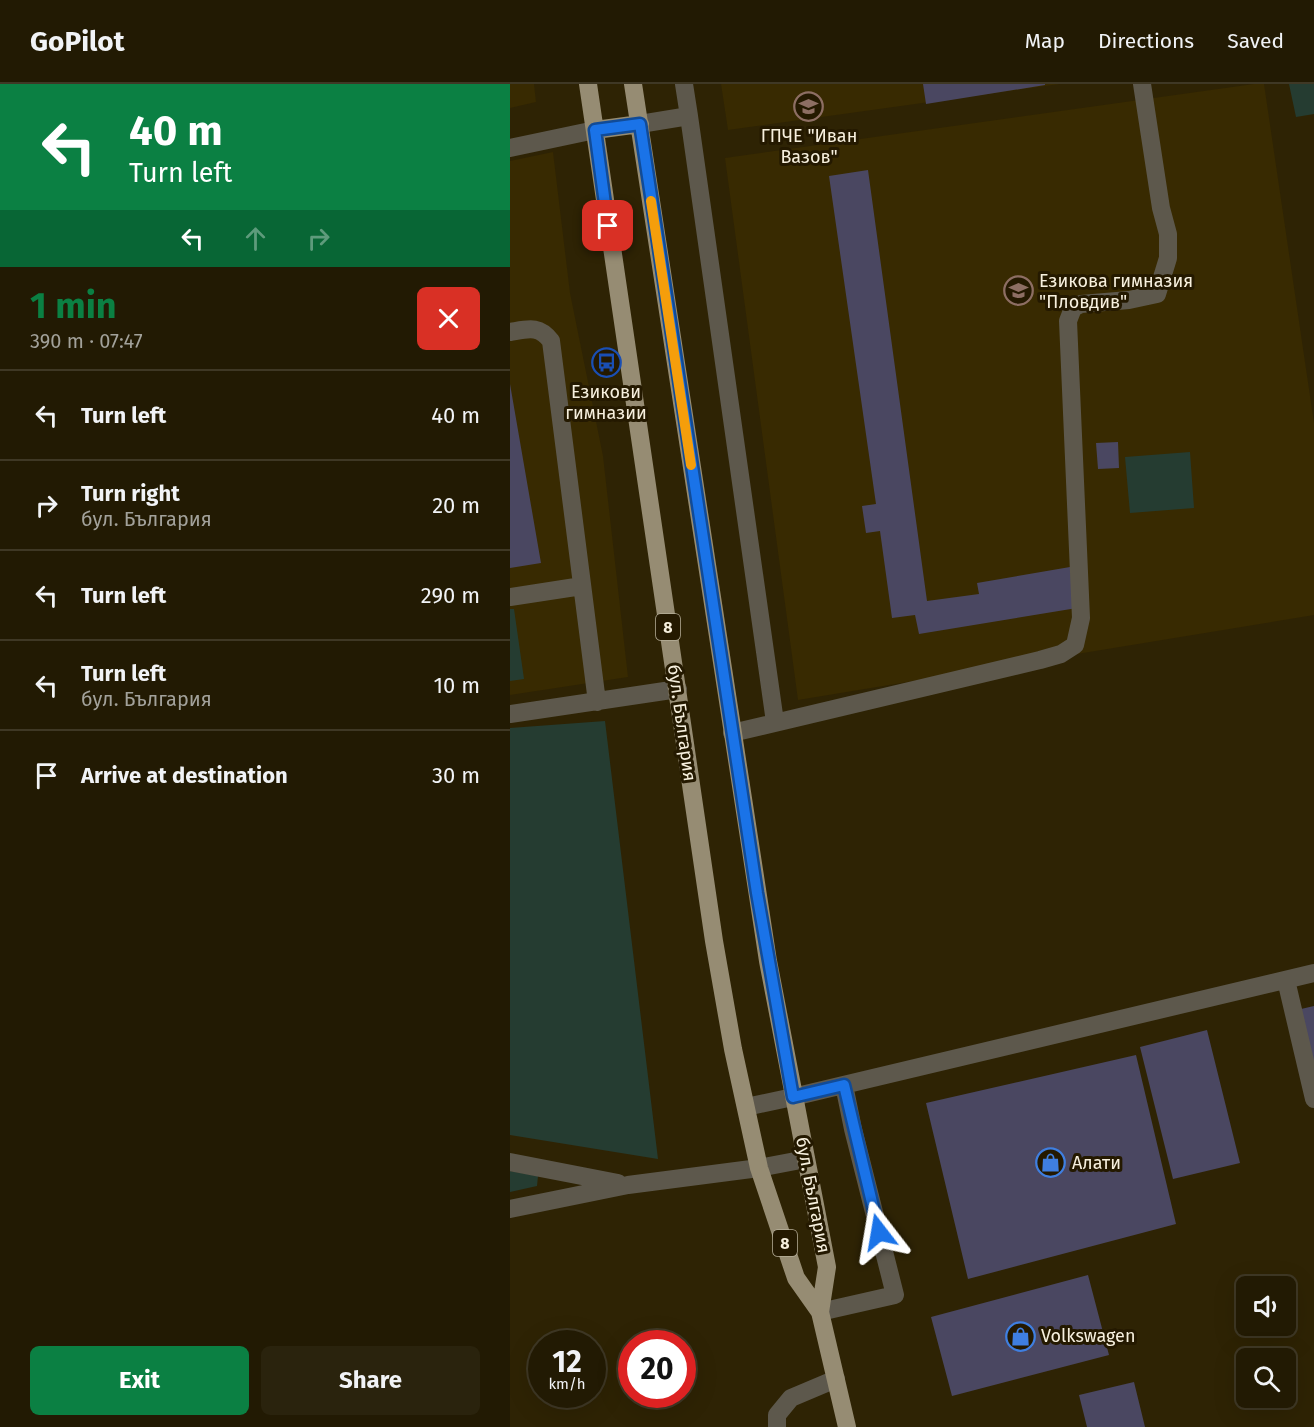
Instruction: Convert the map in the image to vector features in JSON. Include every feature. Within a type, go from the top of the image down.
[{"type":"main road","name":"бул. България","points":[[588,84],[714,941],[746,1107],[759,1168],[796,1278],[820,1312],[847,1427]]},
{"type":"main road","name":"бул. България","points":[[633,84],[768,961],[827,1267],[820,1312]]},
{"type":"main road","points":[[595,130],[640,124]]},
{"type":"street","points":[[684,84],[775,722]]},
{"type":"street","points":[[732,733],[1040,660],[1061,654],[1075,645],[1081,618],[1068,342],[1070,314],[1073,308],[1081,304],[1118,301],[1157,294],[1168,258],[1168,234],[1161,208],[1142,84]]},
{"type":"street","points":[[640,124],[689,116]]},
{"type":"street","points":[[510,148],[595,130]]},
{"type":"street","points":[[510,332],[531,328],[544,331],[551,341],[597,702]]},
{"type":"street","points":[[510,597],[582,586]]},
{"type":"street","points":[[510,714],[678,689]]},
{"type":"street","points":[[746,1107],[1314,973]]},
{"type":"street","points":[[1286,980],[1314,1098]]},
{"type":"street","points":[[820,1312],[895,1295],[844,1085]]},
{"type":"street","points":[[510,1209],[628,1185],[759,1168],[806,1159]]},
{"type":"street","points":[[510,1162],[628,1185]]},
{"type":"street","points":[[777,1427],[777,1415],[791,1398],[836,1379]]},
{"type":"shaded area","points":[[510,84],[534,84],[536,102],[510,108]]},
{"type":"shaded area","name":"ГПЧЕ \"Иван Вазов\"","points":[[721,84],[1060,84],[728,130]]},
{"type":"shaded area","name":"Езикова гимназия \"Пловдив\"","points":[[1264,84],[1314,423],[1314,615],[798,700],[725,158]]},
{"type":"shaded area","points":[[553,152],[570,293],[603,456],[628,677],[510,695],[510,161]]},
{"type":"green space","points":[[1289,84],[1314,84],[1314,114],[1296,117]]},
{"type":"green space","points":[[1190,452],[1194,508],[1130,513],[1125,457]]},
{"type":"green space","points":[[510,609],[514,609],[524,679],[510,681]]},
{"type":"green space","points":[[605,721],[658,1159],[510,1135],[510,728]]},
{"type":"green space","points":[[510,1171],[538,1176],[537,1186],[510,1192]]},
{"type":"building","points":[[923,84],[1045,84],[1045,85],[926,104]]},
{"type":"building","points":[[868,170],[927,601],[979,594],[977,583],[1070,567],[1077,608],[919,634],[915,615],[892,618],[880,531],[866,533],[862,506],[876,504],[829,176]]},
{"type":"building","points":[[510,384],[541,563],[510,568]]},
{"type":"building","points":[[1118,442],[1119,468],[1098,469],[1096,443]]},
{"type":"building","points":[[1314,1006],[1314,1064],[1301,1009]]},
{"type":"building","points":[[1207,1030],[1240,1163],[1173,1179],[1140,1047]]},
{"type":"building","name":"Алати","points":[[1136,1055],[1176,1224],[968,1279],[926,1103]]},
{"type":"building","name":"Volkswagen","points":[[1088,1275],[1109,1355],[952,1396],[931,1317]]},
{"type":"building","name":"Volkswagen","points":[[1134,1382],[1145,1427],[1087,1427],[1079,1395]]},
{"type":"slow traffic","points":[[651,201],[691,465]]},
{"type":"place","name":"ГПЧЕ \"Иван Вазов\"","points":[[809,107]]},
{"type":"place","name":"Езикова гимназия \"Пловдив\"","points":[[1018,291]]},
{"type":"place","name":"Езикови гимназии","points":[[606,363]]},
{"type":"place","name":"Алати","points":[[1051,1163]]},
{"type":"place","name":"Volkswagen","points":[[1020,1336]]},
{"type":"route","points":[[608,226],[595,130],[640,124],[757,893],[793,1097],[844,1085],[879,1232]]}]
